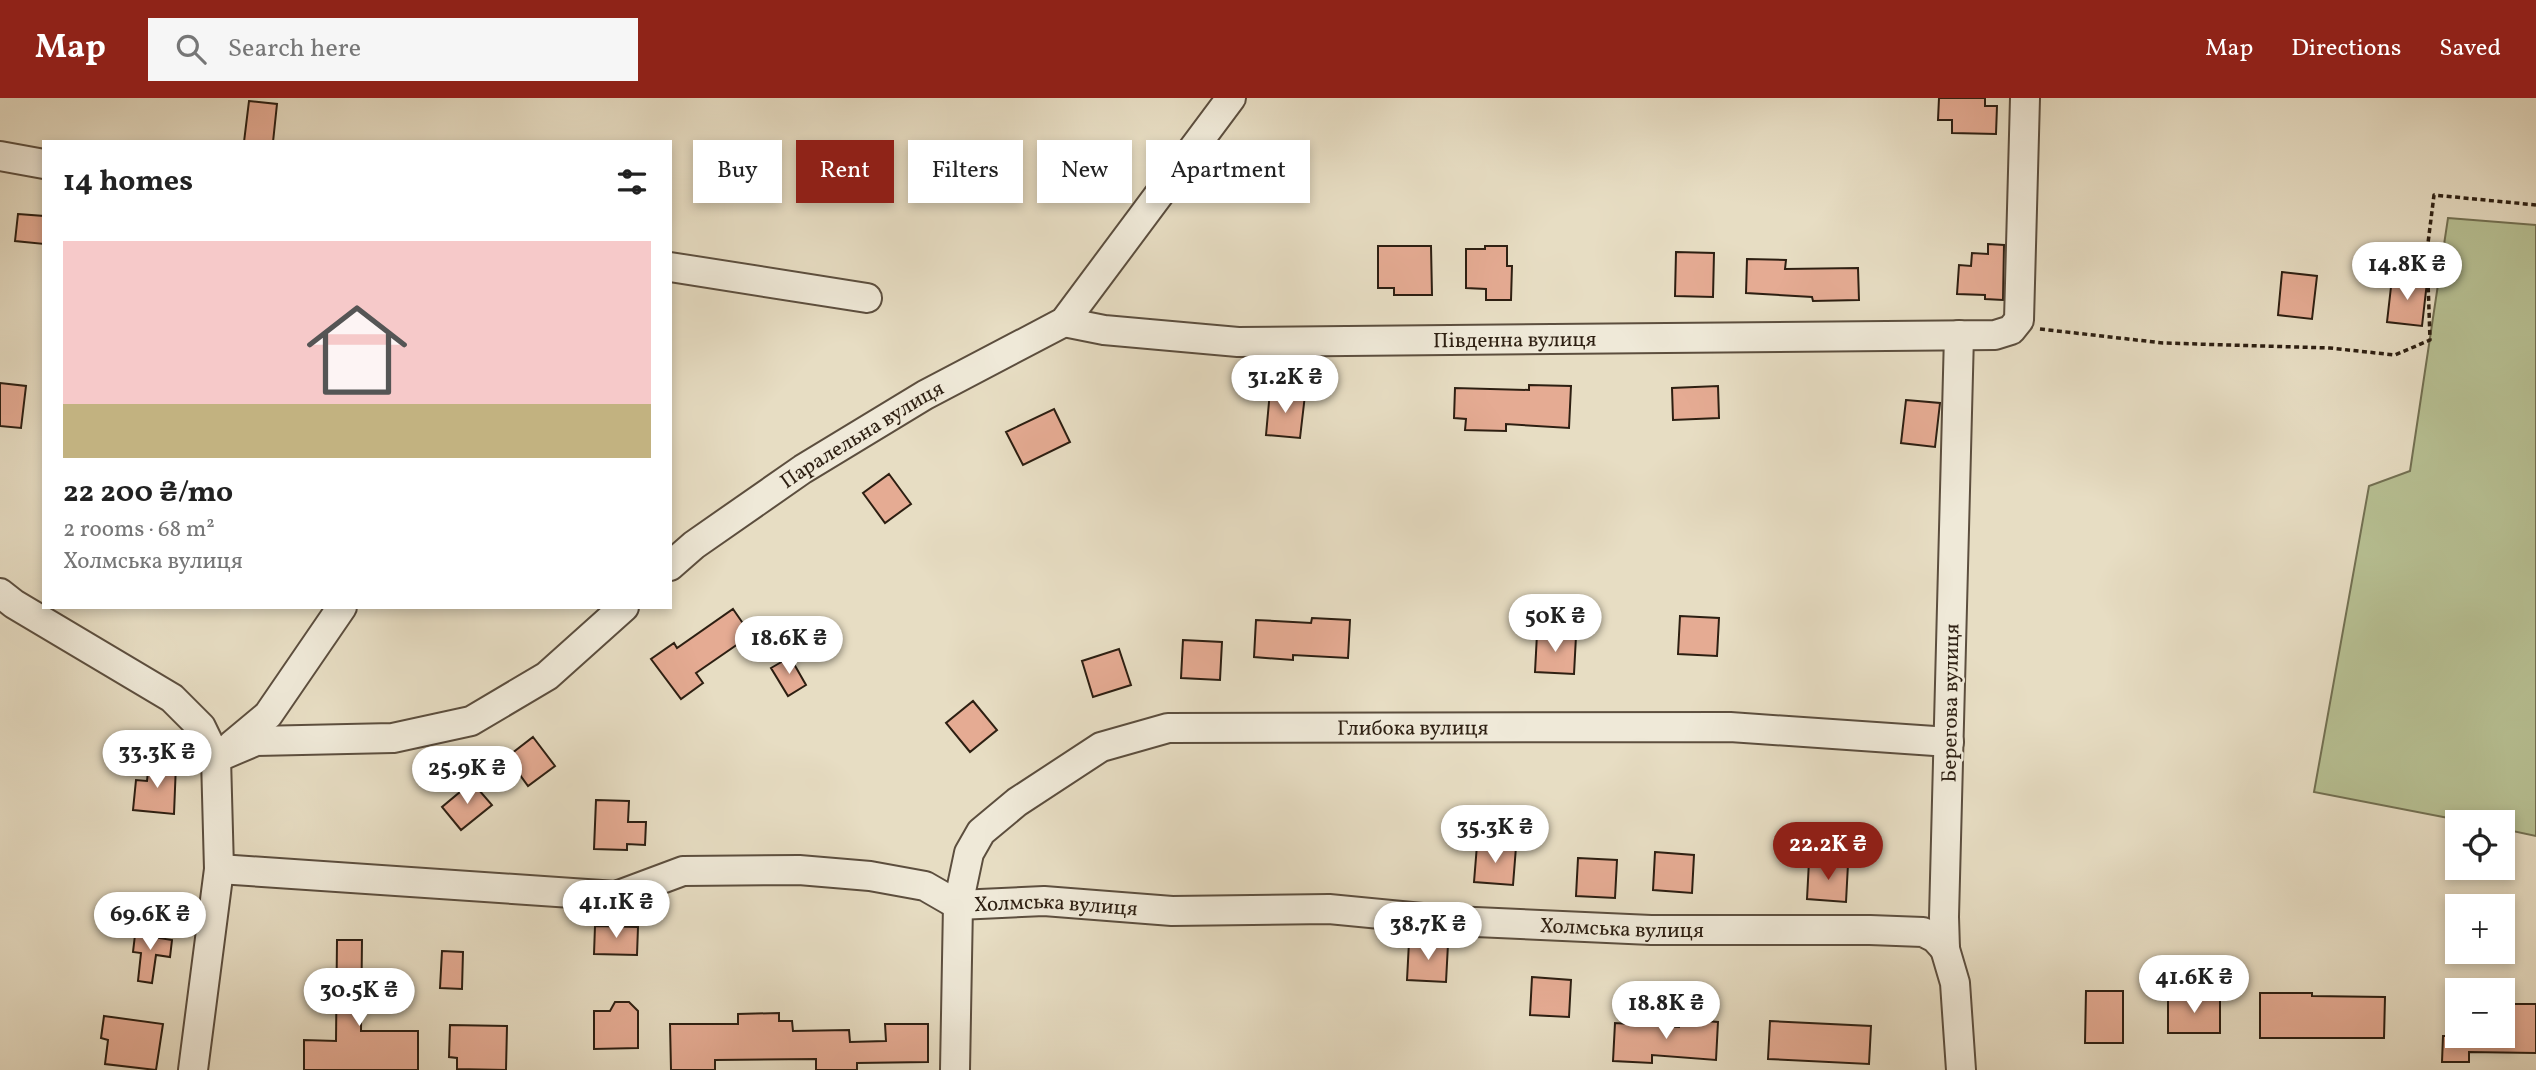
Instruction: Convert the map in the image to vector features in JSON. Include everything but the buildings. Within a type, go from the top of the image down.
[{"type":"street","points":[[1064,322],[1231,98]]},
{"type":"street","points":[[2016,327],[2020,296],[2025,98]]},
{"type":"street","points":[[0,156],[42,164]]},
{"type":"street","points":[[672,268],[867,298]]},
{"type":"street","name":"Південна вулиця","points":[[1064,322],[1104,330],[1238,342],[1995,335],[2016,327]]},
{"type":"street","name":"Паралельна вулиця","points":[[672,564],[694,545],[814,462],[925,395],[1064,322]]},
{"type":"street","name":"Берегова вулиця","points":[[1959,335],[1945,949],[1955,983],[1961,1070]]},
{"type":"street","points":[[0,593],[14,604],[173,698],[201,727],[216,758],[219,869],[193,1070]]},
{"type":"street","points":[[216,758],[268,715],[341,609]]},
{"type":"street","points":[[216,758],[256,741],[393,737],[471,720],[547,676],[622,609]]},
{"type":"street","name":"Глибока вулиця","points":[[955,1070],[958,905],[969,853],[981,832],[1017,802],[1101,747],[1168,728],[1730,727],[1949,742]]},
{"type":"street","points":[[219,869],[616,896],[683,871],[799,870],[870,876],[925,886],[958,905]]},
{"type":"street","name":"Холмська вулиця","points":[[958,905],[1044,901],[1172,911],[1329,909],[1453,921],[1651,930],[1923,932],[1935,938],[1945,949]]},
{"type":"path","points":[[2016,327],[2163,343],[2330,348],[2395,355],[2430,340],[2427,251],[2434,195],[2536,205]]},
{"type":"green space","points":[[2448,218],[2536,225],[2536,836],[2515,832],[2515,810],[2445,810],[2445,817],[2314,792],[2369,486],[2410,471]]}]
